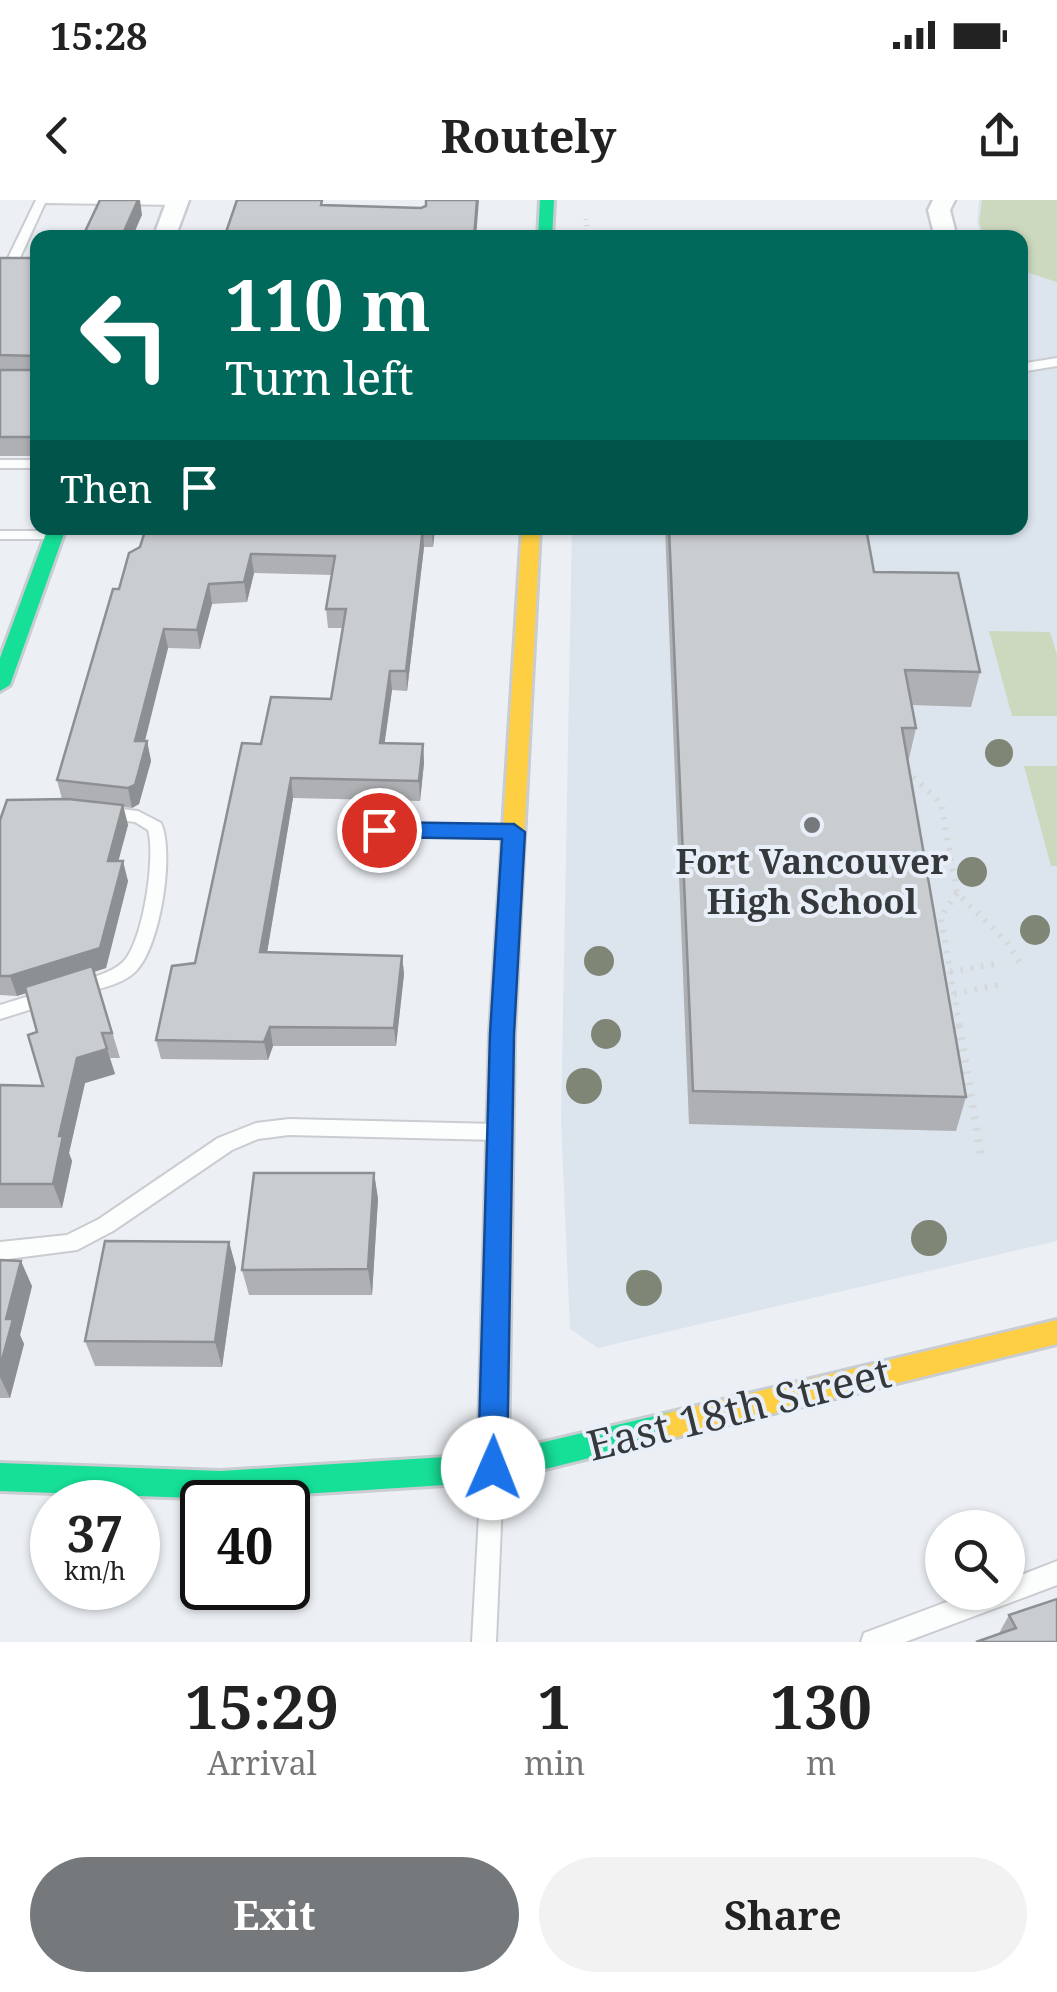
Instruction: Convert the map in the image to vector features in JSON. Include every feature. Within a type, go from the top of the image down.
[{"type":"street","points":[[545,230],[547,200]]},
{"type":"street","points":[[944,200],[939,210],[944,230]]},
{"type":"street","points":[[167,230],[177,201]]},
{"type":"street","points":[[0,685],[55,535]]},
{"type":"street","points":[[493,1468],[500,1132],[531,535]]},
{"type":"street","name":"East 18th Street","points":[[0,1478],[221,1485],[493,1468],[1057,1332]]},
{"type":"lane","points":[[12,260],[41,200],[177,201]]},
{"type":"lane","points":[[1028,367],[1057,362]]},
{"type":"lane","points":[[0,464],[30,464]]},
{"type":"lane","points":[[0,535],[30,533]]},
{"type":"lane","points":[[0,1012],[118,975],[132,964],[144,940],[162,845],[157,830],[139,818],[80,812]]},
{"type":"lane","points":[[379,830],[514,832]]},
{"type":"lane","points":[[0,1250],[70,1244],[106,1225],[225,1144],[256,1131],[290,1126],[500,1132]]},
{"type":"lane","points":[[484,1642],[493,1468]]},
{"type":"lane","points":[[1025,1585],[1057,1573]]},
{"type":"lane","points":[[873,1642],[958,1610]]},
{"type":"path","points":[[913,777],[942,803],[957,893],[1006,941],[1022,968]]},
{"type":"path","points":[[957,893],[941,917],[982,1161]]},
{"type":"path","points":[[950,972],[994,964]]},
{"type":"path","points":[[954,994],[998,985]]},
{"type":"shaded area","name":"Fort Vancouver High School","points":[[979,200],[1057,200],[1057,1241],[598,1348],[570,1329],[561,1122],[572,535],[1028,535],[1028,230],[979,230]]},
{"type":"green space","points":[[982,200],[1057,200],[1057,282],[1028,273],[1028,230],[982,230]]},
{"type":"green space","points":[[989,631],[1050,632],[1057,655],[1057,716],[1012,716]]},
{"type":"green space","points":[[1024,766],[1057,766],[1057,866],[1051,866]]},
{"type":"building","points":[[100,200],[138,200],[125,230],[86,230]]},
{"type":"building","points":[[237,200],[322,200],[321,205],[421,208],[426,206],[426,200],[477,200],[475,230],[227,230]]},
{"type":"building","points":[[0,258],[30,258],[30,356],[0,355]]},
{"type":"building","points":[[0,370],[30,370],[30,437],[0,437]]},
{"type":"building","points":[[144,535],[422,535],[406,671],[390,671],[380,743],[423,744],[419,781],[291,778],[260,952],[402,956],[394,1028],[270,1027],[264,1042],[156,1040],[172,966],[195,963],[242,743],[261,744],[271,697],[331,699],[346,609],[326,609],[335,556],[251,554],[244,582],[209,584],[197,630],[164,629],[135,741],[147,741],[135,785],[128,788],[57,780],[113,589],[119,589],[129,553],[140,547]]},
{"type":"building","points":[[669,535],[867,535],[874,572],[958,573],[980,672],[905,670],[916,728],[902,728],[966,1097],[693,1091]]},
{"type":"building","points":[[68,799],[123,805],[108,861],[123,861],[100,948],[0,976],[0,820],[7,800]]},
{"type":"building","points":[[92,966],[112,1033],[102,1033],[107,1049],[77,1058],[59,1136],[63,1136],[53,1184],[0,1184],[0,1085],[43,1086],[28,1035],[37,1032],[25,987]]},
{"type":"building","points":[[254,1173],[374,1173],[368,1269],[242,1270]]},
{"type":"building","points":[[105,1241],[229,1242],[215,1342],[85,1341]]},
{"type":"building","points":[[0,1260],[21,1261],[6,1319],[13,1319],[0,1367]]},
{"type":"building","points":[[1057,1599],[1057,1642],[976,1642],[1016,1628],[1009,1615]]},
{"type":"traffic: fast","points":[[545,230],[547,200]]},
{"type":"traffic: fast","points":[[0,685],[54,535]]},
{"type":"traffic: fast","points":[[0,1477],[221,1485],[493,1468],[672,1425]]},
{"type":"traffic: slow","points":[[493,1468],[502,1034],[531,535]]},
{"type":"traffic: slow","points":[[672,1425],[1057,1332]]},
{"type":"place","name":"Fort Vancouver High School","points":[[812,825]]},
{"type":"route","points":[[379,830],[514,832],[502,1034],[493,1468]]}]
